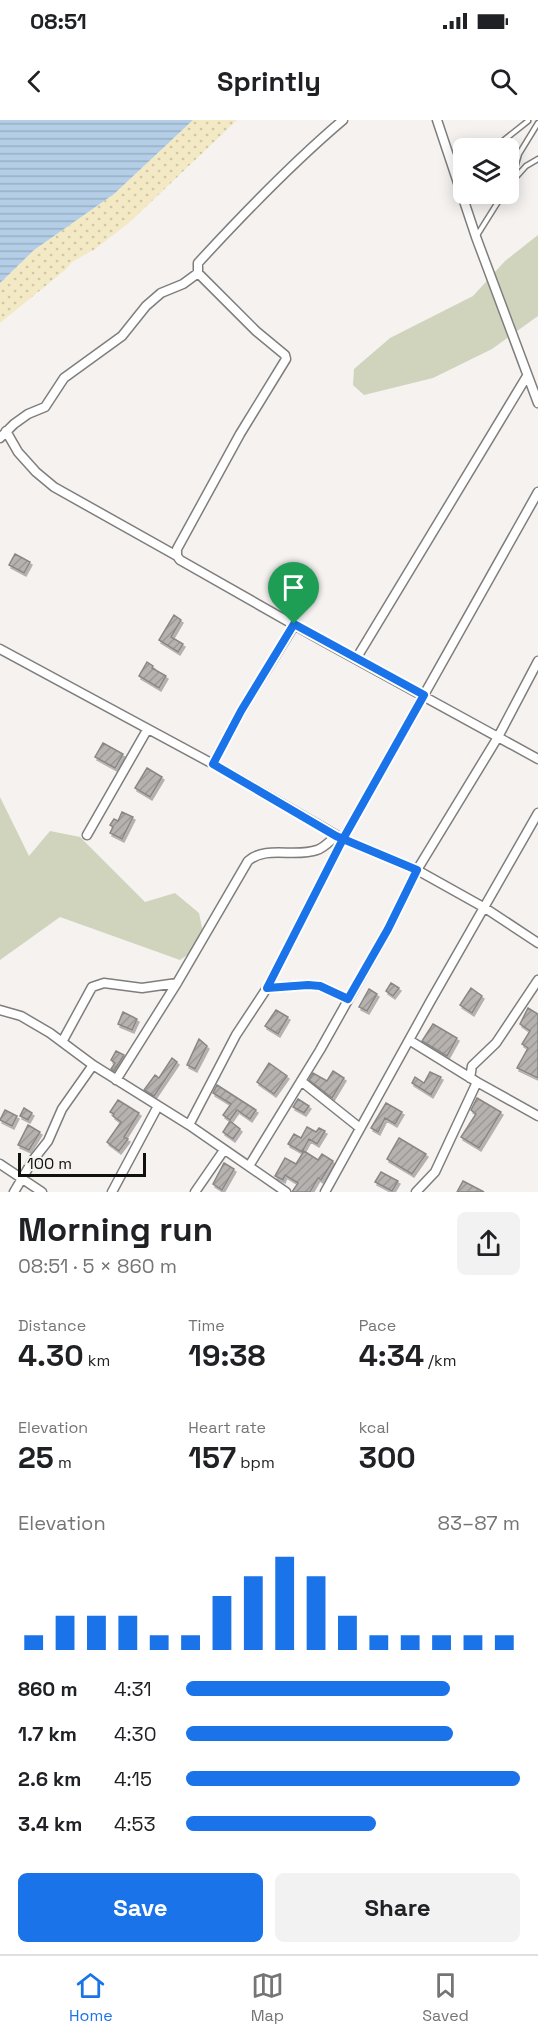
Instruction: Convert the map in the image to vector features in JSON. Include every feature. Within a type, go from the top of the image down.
[{"type":"street","points":[[177,555],[177,549],[240,434],[286,359],[198,273],[198,263],[255,202],[312,146],[343,120]]},
{"type":"street","points":[[437,120],[453,157]]},
{"type":"street","points":[[468,204],[476,237],[538,403]]},
{"type":"street","points":[[198,273],[183,284],[161,293],[146,306],[122,336],[64,378],[45,407],[28,414],[3,435],[36,472],[54,487],[356,659],[424,695],[444,709],[538,759]]},
{"type":"street","points":[[356,659],[527,376]]},
{"type":"street","points":[[189,1125],[236,1035],[267,988],[340,838],[424,695],[538,492]]},
{"type":"street","points":[[213,764],[241,711],[294,624]]},
{"type":"street","points":[[0,649],[213,764],[340,838],[417,870],[485,908],[538,943]]},
{"type":"street","points":[[249,1166],[301,1081],[388,929],[417,870],[498,737],[538,661]]},
{"type":"street","points":[[87,835],[147,730]]},
{"type":"street","points":[[325,1192],[538,813]]},
{"type":"street","points":[[116,1080],[177,983],[248,861],[254,855],[319,850],[340,838]]},
{"type":"street","points":[[416,1192],[435,1172],[473,1080],[472,1066],[496,1043],[538,980]]},
{"type":"street","points":[[62,1042],[92,987],[104,983],[142,988],[177,983]]},
{"type":"street","points":[[267,988],[320,986],[348,999]]},
{"type":"street","points":[[0,1010],[30,1021],[93,1065],[189,1125],[286,1192]]},
{"type":"street","points":[[409,1040],[473,1080],[538,1116]]},
{"type":"street","points":[[14,1192],[33,1160],[48,1141],[62,1109],[93,1065]]},
{"type":"street","points":[[301,1081],[360,1128]]},
{"type":"street","points":[[112,1192],[158,1106]]},
{"type":"street","points":[[195,1192],[224,1150]]},
{"type":"street","points":[[0,1164],[42,1192]]},
{"type":"lane","points":[[507,138],[528,121]]},
{"type":"lane","points":[[519,154],[538,123]]},
{"type":"lane","points":[[519,174],[526,166],[538,159]]},
{"type":"lane","points":[[476,237],[497,204]]},
{"type":"green space","points":[[538,235],[538,316],[492,349],[433,378],[364,395],[353,385],[354,369],[390,338],[473,296],[505,261]]},
{"type":"green space","points":[[0,797],[29,856],[50,831],[80,837],[145,902],[175,893],[199,913],[205,943],[180,960],[60,917],[0,960]]},
{"type":"sand","points":[[193,120],[237,120],[130,222],[95,249],[72,262],[0,323],[0,283],[34,250],[114,194]]},
{"type":"water","points":[[0,120],[193,120],[114,194],[34,250],[0,283]]},
{"type":"building","points":[[15,554],[30,562],[24,573],[9,565]]},
{"type":"building","points":[[174,615],[181,620],[171,637],[183,644],[178,652],[159,640]]},
{"type":"building","points":[[147,662],[153,666],[152,668],[166,676],[159,688],[139,676]]},
{"type":"building","points":[[103,743],[123,754],[115,768],[95,757]]},
{"type":"building","points":[[147,768],[162,777],[150,797],[135,788]]},
{"type":"building","points":[[122,812],[133,817],[122,839],[110,833],[113,827],[110,825],[114,819],[118,821]]},
{"type":"building","points":[[391,983],[399,988],[393,996],[386,991]]},
{"type":"building","points":[[471,988],[482,996],[472,1013],[460,1005]]},
{"type":"building","points":[[369,989],[377,994],[367,1011],[359,1007]]},
{"type":"building","points":[[528,1008],[538,1014],[538,1078],[517,1068],[528,1048],[522,1044],[530,1031],[520,1024]]},
{"type":"building","points":[[276,1010],[288,1017],[278,1034],[265,1026]]},
{"type":"building","points":[[123,1012],[137,1019],[132,1030],[118,1024]]},
{"type":"building","points":[[433,1024],[457,1038],[447,1056],[422,1041]]},
{"type":"building","points":[[199,1039],[207,1046],[195,1069],[187,1065]]},
{"type":"building","points":[[116,1051],[124,1055],[114,1071],[111,1069],[115,1063],[111,1060]]},
{"type":"building","points":[[172,1058],[177,1062],[154,1096],[144,1090],[155,1075],[159,1078]]},
{"type":"building","points":[[269,1063],[287,1076],[274,1094],[257,1082]]},
{"type":"building","points":[[333,1071],[344,1078],[332,1098],[309,1080],[313,1073],[327,1081]]},
{"type":"building","points":[[430,1072],[441,1077],[431,1095],[412,1083],[415,1077],[424,1083]]},
{"type":"building","points":[[217,1085],[256,1110],[250,1119],[237,1110],[230,1120],[223,1115],[231,1104],[213,1093]]},
{"type":"building","points":[[477,1098],[501,1112],[479,1148],[461,1137],[476,1114],[471,1110]]},
{"type":"building","points":[[298,1099],[309,1106],[304,1113],[293,1107]]},
{"type":"building","points":[[118,1100],[139,1113],[124,1137],[128,1139],[119,1151],[107,1142],[121,1122],[110,1112]]},
{"type":"building","points":[[386,1103],[402,1112],[395,1124],[385,1118],[378,1132],[371,1128]]},
{"type":"building","points":[[24,1108],[32,1113],[28,1120],[20,1116]]},
{"type":"building","points":[[5,1110],[17,1116],[12,1126],[0,1120]]},
{"type":"building","points":[[230,1121],[240,1129],[233,1139],[223,1132]]},
{"type":"building","points":[[28,1125],[40,1132],[29,1150],[18,1145]]},
{"type":"building","points":[[307,1127],[316,1132],[319,1128],[325,1131],[317,1144],[309,1139],[302,1152],[288,1144],[294,1134],[301,1138]]},
{"type":"building","points":[[399,1138],[426,1154],[412,1174],[387,1159]]},
{"type":"building","points":[[304,1151],[318,1160],[322,1154],[333,1161],[321,1180],[318,1178],[310,1192],[292,1192],[298,1183],[285,1175],[283,1180],[275,1176],[285,1158],[296,1164]]},
{"type":"building","points":[[224,1163],[234,1169],[222,1190],[213,1184]]},
{"type":"building","points":[[381,1172],[398,1181],[392,1191],[375,1182]]},
{"type":"building","points":[[463,1181],[484,1192],[457,1192]]},
{"type":"route","points":[[294,624],[241,711],[213,764],[336,836],[343,839],[417,870],[388,929],[348,999],[320,986],[267,988],[343,839],[424,695],[294,624]]}]
